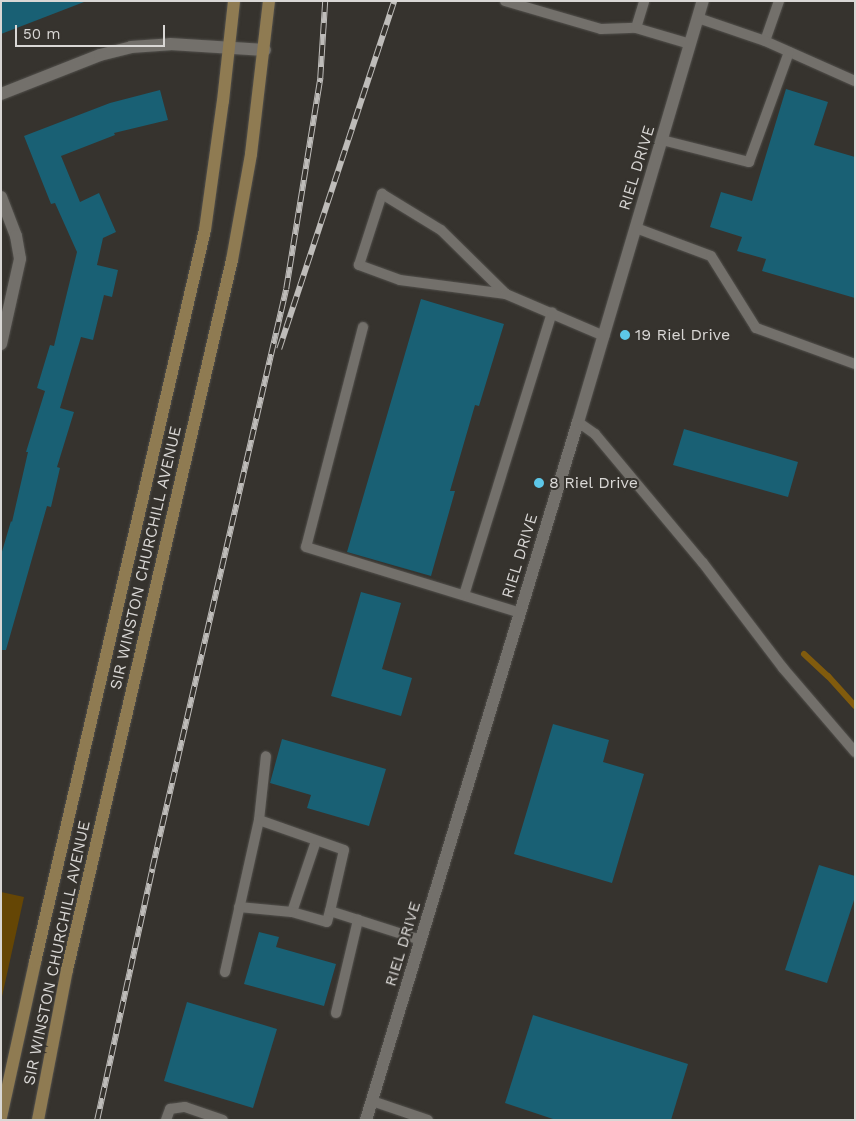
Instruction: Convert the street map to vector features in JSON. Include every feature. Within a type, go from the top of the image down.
[{"type":"main road","name":"SIR WINSTON CHURCHILL AVENUE","points":[[1,1118],[37,952],[205,230],[230,48],[234,1]]},
{"type":"main road","name":"SIR WINSTON CHURCHILL AVENUE","points":[[38,1120],[67,970],[232,260],[251,154],[265,50],[269,1]]},
{"type":"street","name":"RIEL DRIVE","points":[[366,1120],[604,336],[703,1]]},
{"type":"street","points":[[1,94],[100,56],[131,47],[170,44],[265,50]]},
{"type":"street","points":[[1,197],[16,236],[20,259],[1,344]]},
{"type":"lane","points":[[506,1],[601,29],[636,28],[690,44]]},
{"type":"lane","points":[[636,28],[644,1]]},
{"type":"lane","points":[[765,41],[779,1]]},
{"type":"lane","points":[[698,18],[765,41],[855,81]]},
{"type":"lane","points":[[662,140],[749,162],[789,52]]},
{"type":"lane","points":[[506,294],[441,230],[382,194],[359,265],[400,280],[506,294],[552,312],[604,336]]},
{"type":"lane","points":[[636,228],[712,256],[756,328],[855,364]]},
{"type":"lane","points":[[464,595],[552,312]]},
{"type":"lane","points":[[364,327],[306,547],[520,612]]},
{"type":"lane","points":[[578,422],[595,434],[627,472],[703,563],[783,668],[855,752]]},
{"type":"lane","points":[[225,972],[260,820],[266,756]]},
{"type":"lane","points":[[240,906],[292,912],[326,922],[330,911],[344,850],[260,820]]},
{"type":"lane","points":[[292,912],[316,841]]},
{"type":"lane","points":[[330,911],[420,940]]},
{"type":"lane","points":[[336,1013],[358,920]]},
{"type":"lane","points":[[372,1101],[428,1120]]},
{"type":"lane","points":[[166,1120],[170,1109],[185,1107],[223,1120]]},
{"type":"shaded area","points":[[1,892],[24,897],[1,1001]]},
{"type":"building","points":[[1,1],[84,1],[84,2],[1,34]]},
{"type":"building","points":[[786,89],[828,102],[814,145],[855,157],[855,298],[762,271],[766,259],[737,251],[742,237],[710,227],[721,192],[752,201]]},
{"type":"building","points":[[160,90],[168,120],[114,133],[115,135],[61,156],[80,202],[99,193],[116,232],[103,238],[97,265],[118,270],[112,297],[104,295],[93,340],[81,337],[60,408],[74,412],[57,467],[60,468],[51,507],[47,506],[6,650],[1,650],[1,555],[12,522],[28,452],[26,452],[45,391],[37,388],[50,345],[54,346],[77,252],[55,203],[51,204],[24,136],[110,103]]},
{"type":"building","points":[[421,299],[504,324],[479,406],[475,405],[450,491],[455,491],[431,576],[347,552]]},
{"type":"building","points":[[684,429],[798,462],[788,497],[673,465]]},
{"type":"building","points":[[361,592],[401,603],[382,669],[412,678],[401,716],[331,696]]},
{"type":"building","points":[[553,724],[609,740],[603,762],[644,774],[612,883],[514,854]]},
{"type":"building","points":[[282,739],[386,769],[369,826],[307,808],[311,795],[270,783]]},
{"type":"building","points":[[819,865],[855,876],[855,897],[827,983],[785,970]]},
{"type":"building","points":[[259,932],[279,937],[276,947],[336,964],[324,1006],[244,984]]},
{"type":"building","points":[[187,1002],[277,1029],[253,1108],[164,1081]]},
{"type":"building","points":[[533,1015],[688,1064],[671,1120],[556,1120],[505,1103]]},
{"type":"waterway","points":[[804,654],[828,676],[855,706]]},
{"type":"railway","points":[[97,1120],[152,869],[286,289],[320,78],[325,1]]},
{"type":"railway","points":[[279,349],[394,1]]},
{"type":"place","name":"19 Riel Drive","points":[[625,335]]},
{"type":"place","name":"8 Riel Drive","points":[[539,483]]}]
